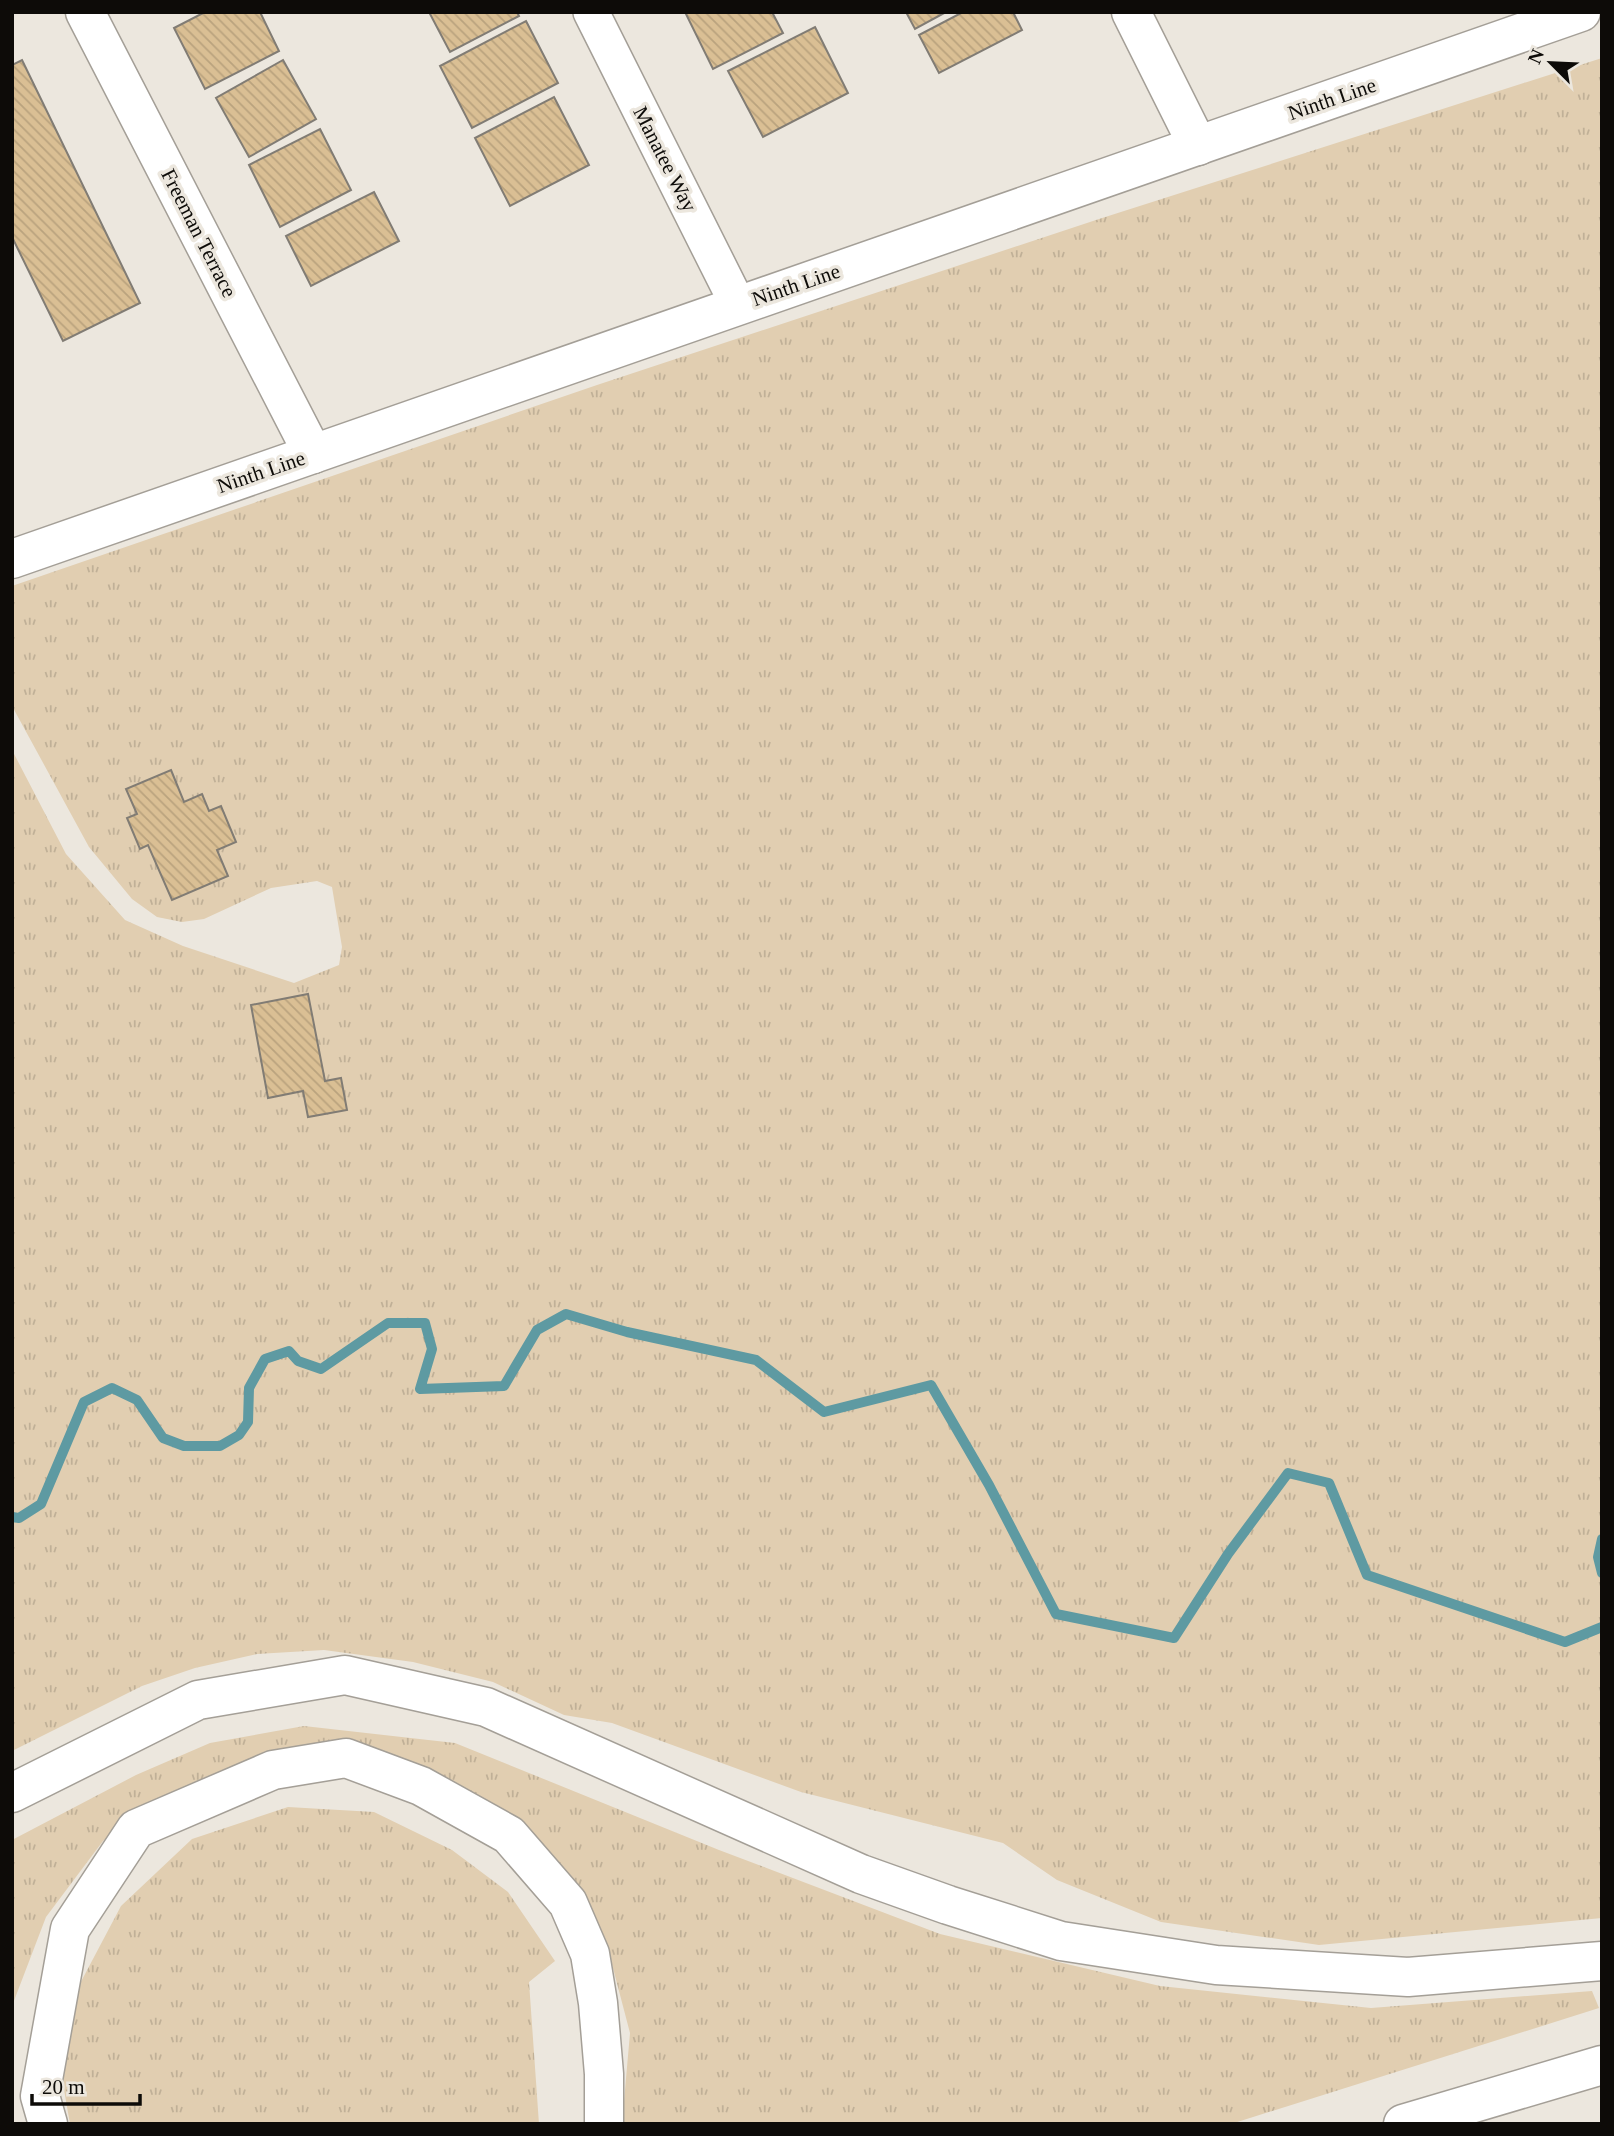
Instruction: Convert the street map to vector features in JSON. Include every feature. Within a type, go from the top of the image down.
[{"type":"main road","name":"Freeman Terrace","points":[[85,12],[313,454]]},
{"type":"main road","points":[[1131,12],[1198,146]]},
{"type":"main road","name":"Ninth Line","points":[[12,559],[1581,12]]},
{"type":"main road","points":[[12,1793],[198,1700],[345,1675],[486,1707],[861,1874],[1061,1941],[1216,1965],[1408,1977],[1602,1961]]},
{"type":"main road","points":[[48,2124],[40,2096],[70,1929],[136,1829],[273,1770],[346,1758],[421,1786],[509,1835],[568,1903],[590,1954],[598,2003],[604,2074],[604,2124]]},
{"type":"main road","points":[[1403,2124],[1602,2065]]},
{"type":"street","name":"Manatee Way","points":[[591,12],[738,305]]},
{"type":"green space","points":[[1602,58],[1602,1918],[1319,1945],[1161,1922],[1057,1880],[1003,1843],[801,1792],[612,1723],[564,1715],[493,1682],[413,1662],[324,1650],[257,1654],[195,1668],[142,1686],[12,1751],[12,750],[66,854],[125,920],[183,946],[294,983],[339,965],[342,947],[332,887],[317,881],[271,888],[204,919],[182,922],[157,917],[132,899],[89,847],[12,706],[12,586],[597,385],[1099,219]]},
{"type":"green space","points":[[304,1726],[455,1743],[719,1850],[940,1934],[1160,1986],[1371,2008],[1592,1991],[1599,2008],[1231,2124],[622,2124],[630,2033],[608,1949],[542,1844],[489,1801],[416,1767],[335,1753],[244,1761],[153,1802],[103,1841],[46,1917],[12,2006],[12,1840],[136,1775],[210,1743]]},
{"type":"green space","points":[[288,1807],[374,1812],[452,1850],[508,1892],[555,1961],[529,1982],[539,2124],[70,2124],[63,2084],[75,1993],[121,1906],[192,1839]]},
{"type":"building","points":[[205,12],[260,12],[279,51],[205,89],[174,28]]},
{"type":"building","points":[[429,12],[517,12],[519,16],[450,52]]},
{"type":"building","points":[[685,12],[772,12],[783,33],[713,69]]},
{"type":"building","points":[[906,12],[946,12],[915,29]]},
{"type":"building","points":[[963,12],[1013,12],[1022,30],[939,73],[919,35]]},
{"type":"building","points":[[526,21],[558,83],[472,128],[440,66]]},
{"type":"building","points":[[815,27],[848,93],[763,137],[728,71]]},
{"type":"building","points":[[22,60],[140,303],[63,341],[12,237],[12,65]]},
{"type":"building","points":[[283,60],[316,119],[249,157],[216,98]]},
{"type":"building","points":[[554,97],[589,165],[510,206],[475,138]]},
{"type":"building","points":[[320,129],[351,190],[280,227],[249,165]]},
{"type":"building","points":[[374,192],[399,241],[311,286],[286,236]]},
{"type":"building","points":[[171,770],[184,802],[202,794],[209,811],[221,806],[236,842],[217,850],[228,876],[172,900],[148,845],[140,849],[127,818],[137,814],[126,789]]},
{"type":"building","points":[[308,994],[325,1081],[341,1078],[347,1110],[308,1117],[303,1091],[268,1098],[251,1005]]},
{"type":"waterway","points":[[12,1517],[19,1518],[41,1504],[84,1402],[112,1388],[137,1400],[163,1438],[184,1446],[220,1446],[239,1435],[248,1422],[249,1388],[265,1359],[289,1351],[298,1361],[321,1369],[388,1323],[425,1323],[432,1349],[420,1389],[504,1386],[537,1330],[566,1314],[627,1332],[756,1360],[824,1412],[931,1385],[989,1485],[1056,1614],[1174,1638],[1228,1554],[1288,1473],[1329,1483],[1367,1575],[1565,1642],[1602,1627]]},
{"type":"waterway","points":[[1602,1539],[1598,1557],[1602,1573]]}]
